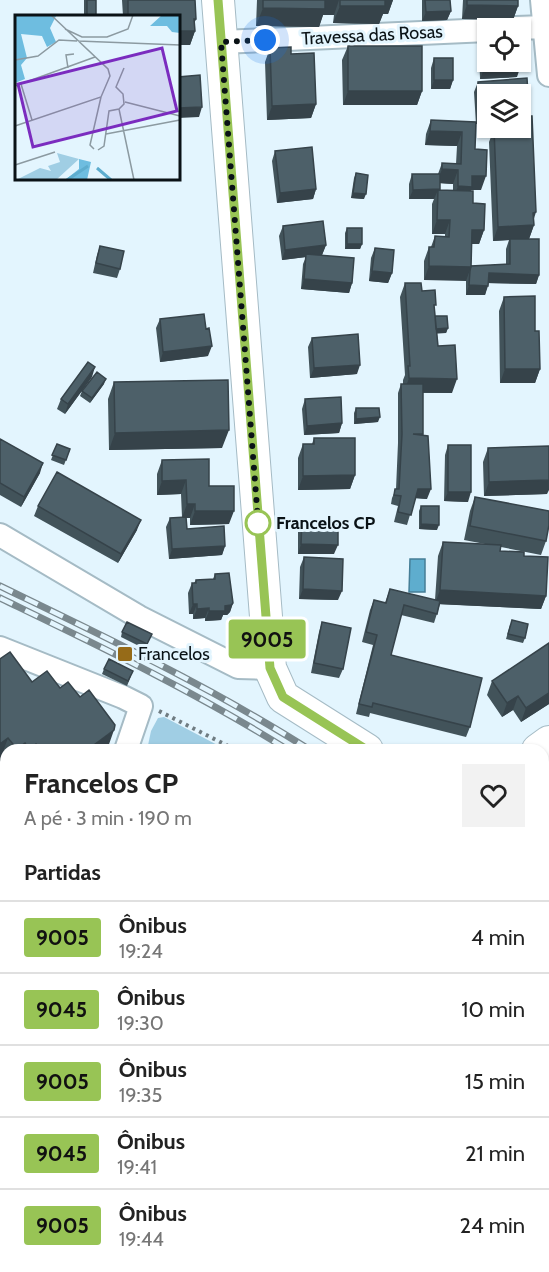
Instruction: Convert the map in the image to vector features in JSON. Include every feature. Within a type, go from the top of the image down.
[{"type":"main road","points":[[218,0],[270,668],[283,697],[357,744]]},
{"type":"street","points":[[542,0],[549,75]]},
{"type":"street","points":[[531,27],[545,27]]},
{"type":"street","name":"Travessa das Rosas","points":[[221,42],[477,30]]},
{"type":"street","points":[[0,535],[139,617],[238,667],[270,668]]},
{"type":"street","points":[[0,648],[141,706],[128,744]]},
{"type":"path","points":[[157,710],[223,744]]},
{"type":"shaded area","points":[[410,559],[425,559],[425,592],[409,592]]},
{"type":"shaded area","points":[[164,717],[216,744],[148,744],[151,731],[158,718]]},
{"type":"building","points":[[87,0],[96,0],[96,15],[87,15]]},
{"type":"building","points":[[128,0],[195,0],[195,31],[180,31],[180,15],[128,15]]},
{"type":"building","points":[[263,0],[325,0],[325,9],[263,8]]},
{"type":"building","points":[[340,0],[385,0],[385,6],[340,6]]},
{"type":"building","points":[[425,0],[450,0],[451,11],[426,12]]},
{"type":"building","points":[[467,0],[518,0],[518,6],[467,5]]},
{"type":"building","points":[[348,46],[422,46],[422,91],[348,91]]},
{"type":"building","points":[[291,47],[291,54],[314,53],[316,104],[272,106],[270,48]]},
{"type":"building","points":[[434,58],[453,58],[453,80],[434,80]]},
{"type":"building","points":[[200,75],[202,107],[180,108],[180,77]]},
{"type":"building","points":[[527,78],[527,84],[478,84],[478,82]]},
{"type":"building","points":[[532,116],[536,212],[533,213],[534,225],[498,227],[494,138],[531,138]]},
{"type":"building","points":[[431,120],[476,122],[475,149],[487,150],[486,176],[472,176],[472,187],[458,186],[458,170],[442,169],[442,163],[461,164],[462,132],[430,131]]},
{"type":"building","points":[[312,147],[316,189],[280,193],[275,151]]},
{"type":"building","points":[[356,173],[368,175],[366,194],[353,193]]},
{"type":"building","points":[[412,174],[440,174],[440,189],[413,190]]},
{"type":"building","points":[[438,190],[473,191],[473,203],[485,204],[484,230],[472,230],[471,267],[429,266],[429,247],[434,247],[435,236],[449,237],[450,220],[437,220]]},
{"type":"building","points":[[323,221],[326,245],[285,250],[283,226]]},
{"type":"building","points":[[347,228],[362,228],[362,244],[347,244]]},
{"type":"building","points":[[510,239],[539,239],[539,275],[489,273],[488,286],[469,285],[471,266],[510,264]]},
{"type":"building","points":[[100,246],[124,251],[120,269],[96,263]]},
{"type":"building","points":[[375,248],[394,250],[392,273],[372,271]]},
{"type":"building","points":[[306,254],[354,258],[352,283],[304,279]]},
{"type":"building","points":[[405,283],[421,283],[422,291],[435,290],[436,305],[434,305],[438,346],[455,345],[457,379],[409,378]]},
{"type":"building","points":[[535,296],[535,331],[539,331],[540,369],[505,369],[504,297]]},
{"type":"building","points":[[204,314],[212,346],[163,352],[160,319]]},
{"type":"building","points":[[435,316],[447,316],[448,328],[436,329]]},
{"type":"building","points":[[358,334],[360,365],[314,368],[312,338]]},
{"type":"building","points":[[88,362],[95,367],[68,404],[61,399]]},
{"type":"building","points":[[97,372],[106,379],[92,398],[82,391]]},
{"type":"building","points":[[228,380],[229,430],[115,433],[114,382]]},
{"type":"building","points":[[401,384],[423,384],[423,434],[413,434],[428,436],[431,489],[418,489],[411,515],[398,512],[401,496],[394,495],[395,489],[399,489],[402,434]]},
{"type":"building","points":[[341,397],[342,423],[307,426],[305,399]]},
{"type":"building","points":[[356,408],[379,408],[380,417],[356,419]]},
{"type":"building","points":[[314,438],[355,438],[355,475],[303,476],[303,444],[314,444]]},
{"type":"building","points":[[0,439],[43,463],[24,497],[0,483]]},
{"type":"building","points":[[57,444],[70,449],[66,460],[52,455]]},
{"type":"building","points":[[448,445],[471,445],[471,492],[448,492]]},
{"type":"building","points":[[549,446],[549,480],[489,482],[488,448]]},
{"type":"building","points":[[209,459],[209,486],[234,486],[234,511],[195,511],[195,504],[187,504],[186,480],[162,481],[162,460]]},
{"type":"building","points":[[57,472],[141,520],[121,554],[38,506]]},
{"type":"building","points":[[475,497],[549,511],[546,541],[470,526]]},
{"type":"building","points":[[421,506],[439,506],[439,525],[421,524]]},
{"type":"building","points":[[186,517],[187,529],[224,526],[225,546],[172,549],[170,518]]},
{"type":"building","points":[[302,520],[338,521],[338,545],[301,544]]},
{"type":"building","points":[[443,542],[501,545],[500,551],[524,552],[524,556],[548,557],[546,596],[440,590]]},
{"type":"building","points":[[304,557],[343,559],[342,591],[303,589]]},
{"type":"building","points":[[229,573],[233,603],[225,606],[225,611],[209,611],[209,608],[197,609],[197,604],[193,604],[192,583],[196,583],[196,580],[215,579],[215,574]]},
{"type":"building","points":[[390,589],[440,601],[437,614],[404,605],[391,655],[482,678],[470,727],[373,703],[372,707],[359,704],[377,635],[366,632],[374,600],[386,603]]},
{"type":"building","points":[[512,620],[528,624],[525,638],[508,634]]},
{"type":"building","points":[[127,622],[152,634],[147,644],[122,632]]},
{"type":"building","points":[[322,622],[351,628],[343,669],[314,663]]},
{"type":"building","points":[[549,643],[549,693],[526,708],[518,696],[507,703],[492,681]]},
{"type":"building","points":[[10,652],[32,682],[47,671],[60,688],[68,682],[80,697],[89,690],[115,725],[114,730],[95,744],[13,744],[8,738],[0,744],[0,659]]},
{"type":"building","points":[[109,659],[133,671],[128,681],[104,669]]},
{"type":"railway","points":[[0,586],[196,684],[300,744]]},
{"type":"railway","points":[[0,598],[182,689],[278,744]]},
{"type":"bus line","name":"9005","points":[[218,0],[270,668],[283,697],[357,744]]},
{"type":"place","name":"Francelos CP","points":[[258,523]]},
{"type":"place","name":"Francelos","points":[[125,654]]},
{"type":"route","points":[[258,523],[259,533],[221,42],[265,40]]}]
